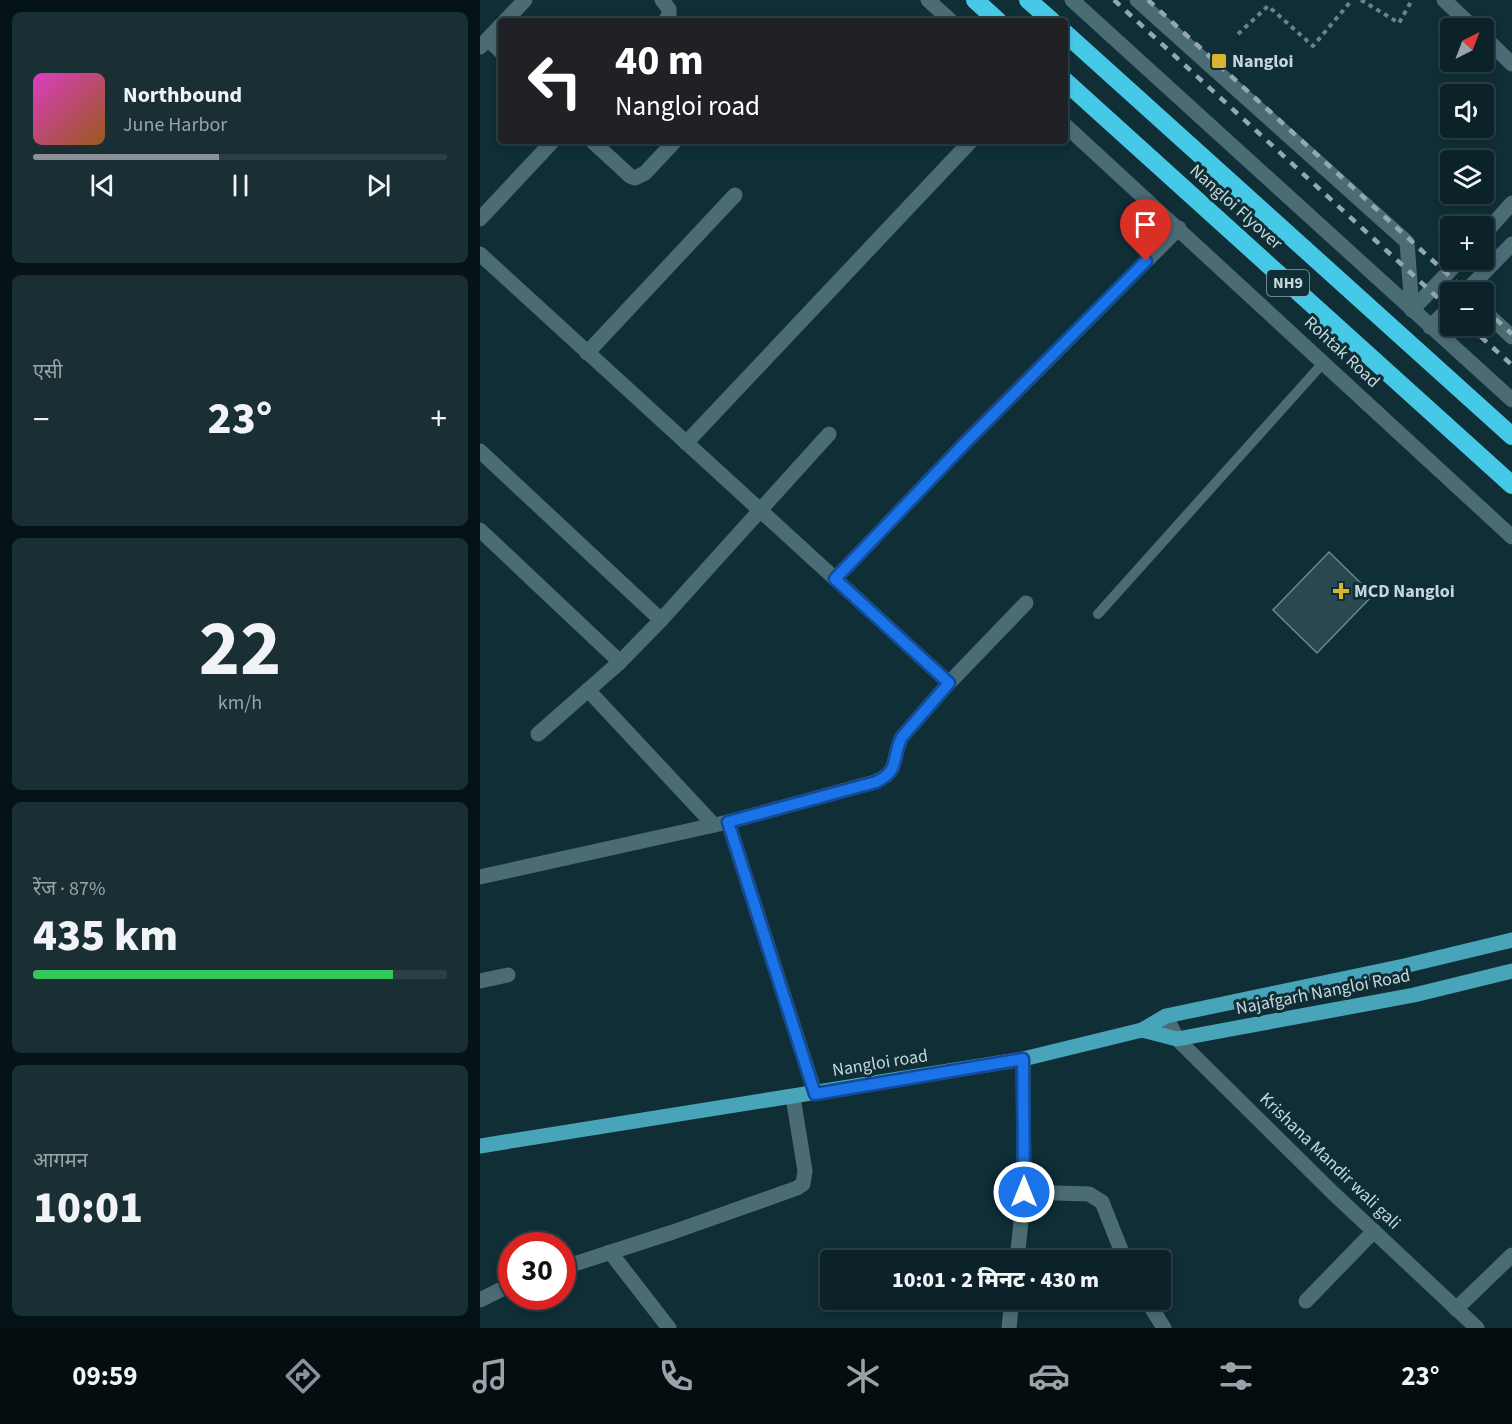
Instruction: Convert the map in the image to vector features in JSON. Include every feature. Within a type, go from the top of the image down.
[{"type":"highway","points":[[975,0],[995,18]]},
{"type":"highway","points":[[1028,0],[1049,18]]},
{"type":"highway","name":"Nangloi Flyover","points":[[1068,36],[1512,436]]},
{"type":"highway","name":"Nangloi Flyover","points":[[1068,84],[1512,484]]},
{"type":"main road","points":[[1142,1030],[1166,1016],[1404,966],[1512,940]]},
{"type":"main road","name":"Najafgarh Nangloi Road","points":[[1142,1030],[1177,1039],[1414,995],[1512,971]]},
{"type":"main road","name":"Nangloi road","points":[[480,1146],[1023,1059],[1142,1030]]},
{"type":"street","points":[[508,18],[525,0]]},
{"type":"street","points":[[662,0],[669,9],[667,18]]},
{"type":"street","points":[[928,0],[948,18]]},
{"type":"street","points":[[1072,0],[1512,400]]},
{"type":"street","points":[[1137,0],[1407,242],[1412,310]]},
{"type":"street","points":[[1444,0],[1463,18]]},
{"type":"street","points":[[498,28],[484,43],[498,50]]},
{"type":"street","points":[[1494,47],[1512,64]]},
{"type":"street","name":"Rohtak Road","points":[[1068,128],[1512,537]]},
{"type":"street","points":[[480,219],[550,144]]},
{"type":"street","points":[[595,144],[635,178],[645,173],[672,144]]},
{"type":"street","points":[[686,443],[968,144]]},
{"type":"street","points":[[587,353],[735,195]]},
{"type":"street","points":[[1494,223],[1512,203]]},
{"type":"street","points":[[835,579],[967,441],[1179,228]]},
{"type":"street","points":[[1475,282],[1512,244]]},
{"type":"street","points":[[480,255],[949,683]]},
{"type":"street","points":[[1412,310],[1450,270]]},
{"type":"street","points":[[1431,327],[1440,318]]},
{"type":"street","points":[[1494,320],[1512,337]]},
{"type":"street","points":[[538,734],[620,662],[661,620],[828,434]]},
{"type":"street","points":[[480,451],[661,620]]},
{"type":"street","points":[[480,530],[620,662]]},
{"type":"street","points":[[480,877],[721,824],[876,782],[886,777],[895,765],[897,748],[902,737],[949,683],[1026,603]]},
{"type":"street","points":[[588,690],[721,824],[815,1094]]},
{"type":"street","points":[[480,981],[508,975]]},
{"type":"street","name":"Krishana Mandir wali gali","points":[[1166,1016],[1177,1039],[1477,1328]]},
{"type":"street","points":[[1018,1250],[1024,1192],[1023,1059]]},
{"type":"street","points":[[576,1263],[735,1210],[803,1184],[805,1171],[793,1097]]},
{"type":"street","points":[[1024,1192],[1095,1196],[1106,1209],[1120,1250]]},
{"type":"street","points":[[1306,1301],[1374,1231]]},
{"type":"street","points":[[610,1252],[669,1328]]},
{"type":"street","points":[[1456,1309],[1512,1255]]},
{"type":"street","points":[[480,1300],[498,1291]]},
{"type":"street","points":[[1009,1328],[1011,1310]]},
{"type":"street","points":[[1153,1310],[1164,1328]]},
{"type":"lane","points":[[1098,614],[1324,362]]},
{"type":"path","points":[[1238,34],[1268,6],[1313,46],[1352,0]]},
{"type":"path","points":[[1361,0],[1399,23],[1412,0]]},
{"type":"building","points":[[1329,552],[1373,595],[1317,653],[1273,610]]},
{"type":"railway","points":[[1114,0],[1440,300]]},
{"type":"railway","points":[[1148,0],[1456,282]]},
{"type":"railway","points":[[1494,317],[1512,334]]},
{"type":"railway","points":[[1480,336],[1512,365]]},
{"type":"place","name":"Nangloi","points":[[1219,61]]},
{"type":"place","name":"MCD Nangloi","points":[[1341,591]]},
{"type":"route","points":[[1024,1192],[1023,1059],[815,1094],[728,822],[876,782],[893,771],[897,748],[902,737],[949,683],[835,579],[967,441],[1146,261]]}]
